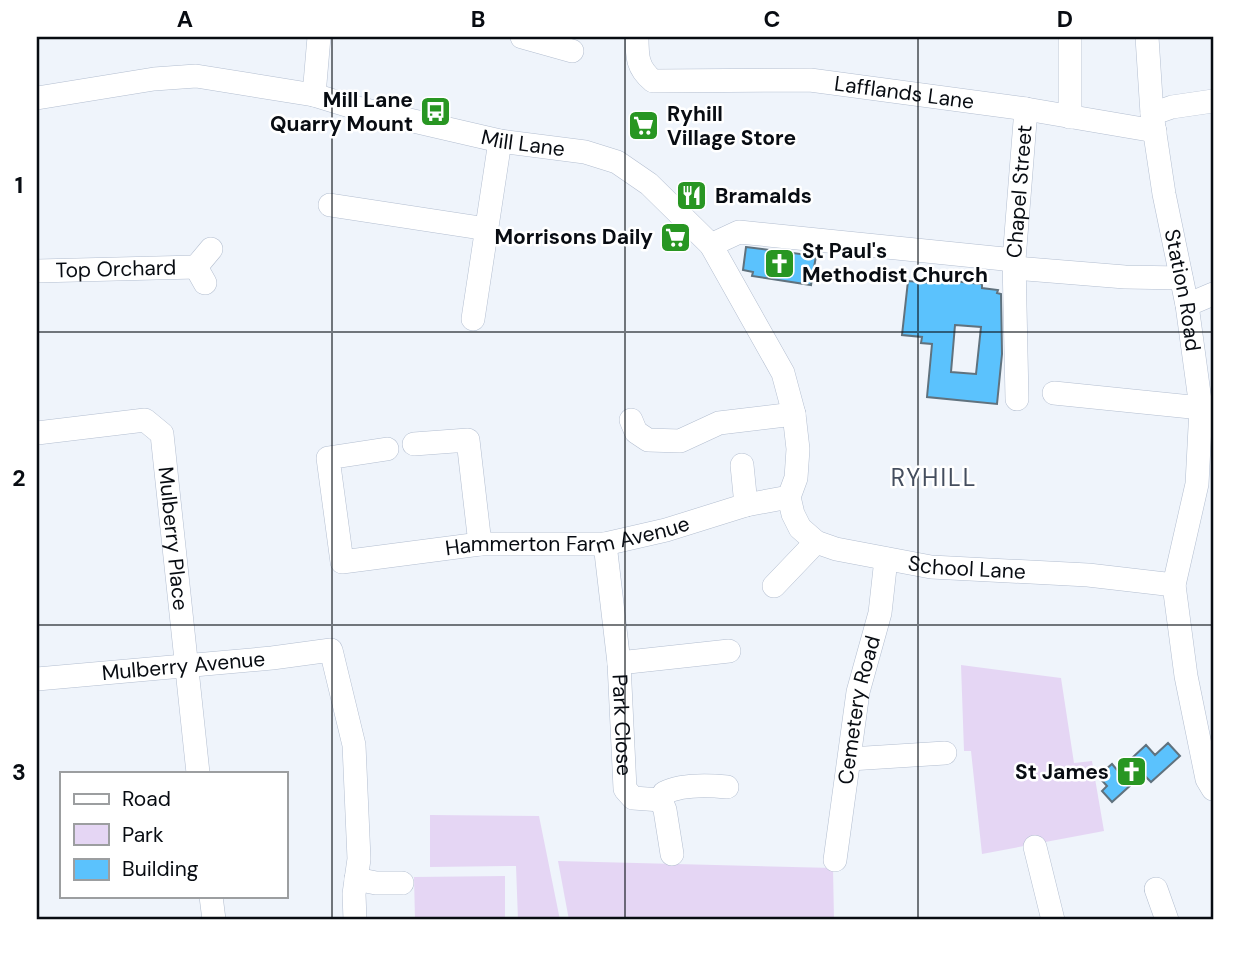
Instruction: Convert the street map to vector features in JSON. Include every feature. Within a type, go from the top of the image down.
[{"type":"street","points":[[314,95],[319,37]]},
{"type":"street","points":[[522,37],[572,51]]},
{"type":"street","name":"Lafflands Lane","points":[[637,37],[639,63],[643,73],[653,81],[810,80],[1070,117],[1153,122]]},
{"type":"street","points":[[1070,37],[1070,117]]},
{"type":"street","name":"Station Road","points":[[1147,37],[1153,122],[1205,417],[1196,484],[1174,584],[1185,676],[1208,779],[1213,789]]},
{"type":"street","name":"Mill Lane","points":[[37,98],[154,79],[196,76],[314,95],[500,141],[586,152],[617,162],[649,184],[711,245],[783,373],[794,414],[798,449],[796,478],[789,497]]},
{"type":"street","points":[[1153,122],[1172,107],[1213,101]]},
{"type":"street","name":"Chapel Street","points":[[711,245],[739,232],[1014,264],[1026,109]]},
{"type":"street","points":[[480,305],[486,229],[500,141]]},
{"type":"street","points":[[330,205],[486,229]]},
{"type":"street","name":"Top Orchard","points":[[37,271],[200,275],[211,249]]},
{"type":"street","points":[[1017,399],[1014,264],[1181,278]]},
{"type":"street","points":[[1187,305],[1213,294]]},
{"type":"street","points":[[1054,393],[1205,417]]},
{"type":"street","points":[[631,421],[636,432],[648,440],[680,441],[708,427],[735,420],[794,414]]},
{"type":"street","name":"Mulberry Place","points":[[37,433],[145,420],[162,434],[198,772]]},
{"type":"street","points":[[414,444],[468,440],[480,544]]},
{"type":"street","name":"Hammerton Farm Avenue","points":[[387,449],[328,458],[342,562],[480,544],[604,544],[666,530],[747,505],[789,497]]},
{"type":"street","points":[[742,465],[747,505]]},
{"type":"street","points":[[774,586],[816,542],[800,528],[789,497]]},
{"type":"street","name":"School Lane","points":[[816,542],[835,549],[931,567],[1088,575],[1174,584]]},
{"type":"street","name":"Park Close","points":[[604,544],[619,663],[625,789],[633,798],[661,800]]},
{"type":"street","name":"Cemetery Road","points":[[835,860],[858,692],[880,613],[886,559]]},
{"type":"street","name":"Mulberry Avenue","points":[[37,679],[272,658],[331,650],[354,745],[359,859],[356,879]]},
{"type":"street","name":"Park Close","points":[[619,663],[729,651]]},
{"type":"street","points":[[850,759],[945,753]]},
{"type":"street","points":[[672,854],[661,800],[664,793],[707,785],[727,787]]},
{"type":"street","points":[[1035,847],[1053,920]]},
{"type":"street","points":[[355,920],[356,879],[376,883],[401,883]]},
{"type":"street","points":[[1156,889],[1167,920]]},
{"type":"street","points":[[211,898],[214,920]]},
{"type":"green space","points":[[961,665],[1061,678],[1074,763],[1092,761],[1104,831],[982,854],[971,751],[964,751]]},
{"type":"green space","points":[[430,815],[539,816],[560,920],[518,920],[516,866],[430,867]]},
{"type":"green space","points":[[558,861],[833,868],[834,920],[569,920]]},
{"type":"green space","points":[[505,876],[505,920],[415,920],[414,877]]},
{"type":"building","name":"St Paul's Methodist Church","points":[[746,247],[816,256],[811,285],[752,276],[753,272],[743,270]]},
{"type":"building","points":[[932,279],[982,284],[982,288],[998,290],[997,293],[1001,294],[1002,354],[997,404],[927,397],[932,344],[921,343],[922,337],[902,335],[908,281],[932,283]],"holes":[[[955,325],[981,327],[976,374],[951,372]]]},
{"type":"building","name":"St James","points":[[1168,743],[1180,756],[1151,782],[1143,774],[1112,802],[1102,791],[1107,786],[1098,776],[1112,764],[1118,771],[1146,745],[1155,755]]},
{"type":"place","name":"Mill Lane Quarry Mount","points":[[436,112]]},
{"type":"place","name":"Ryhill Village Store","points":[[644,126]]},
{"type":"place","name":"Bramalds","points":[[692,196]]},
{"type":"place","name":"Morrisons Daily","points":[[676,237]]},
{"type":"place","name":"St Paul's Methodist Church","points":[[779,263]]},
{"type":"place","name":"St James","points":[[1132,772]]},
{"type":"district","name":"RYHILL","points":[[934,477]]}]
